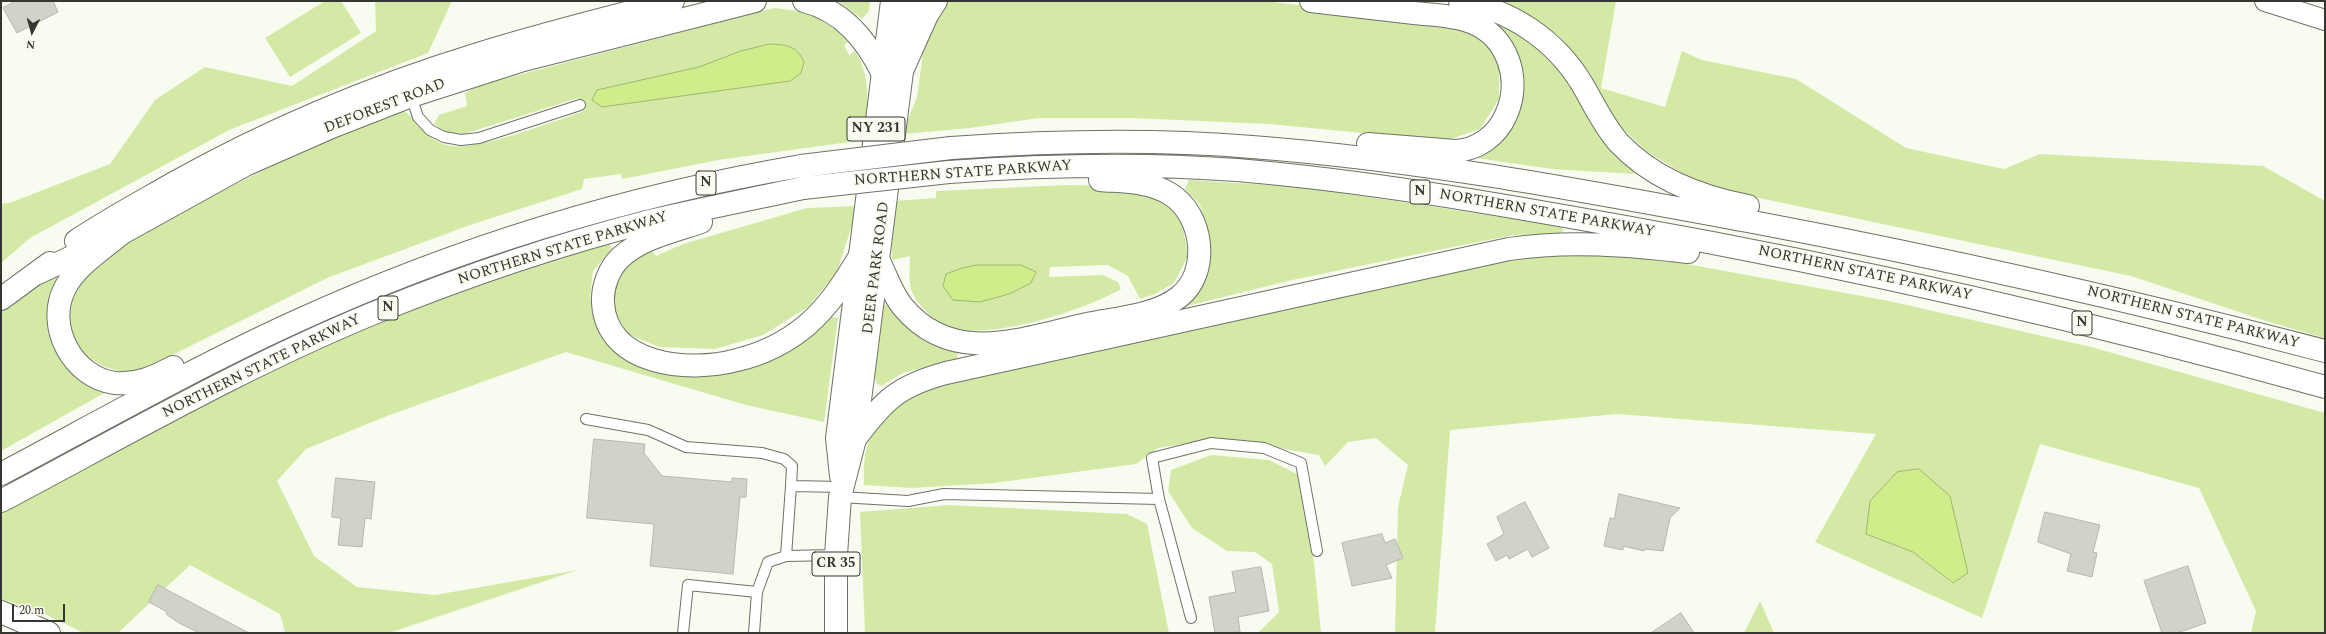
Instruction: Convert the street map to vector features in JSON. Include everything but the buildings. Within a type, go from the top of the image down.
[{"type":"main road","name":"DEFOREST ROAD","points":[[1,299],[38,273],[77,241],[121,213],[207,166],[299,122],[388,85],[476,54],[673,1]]},
{"type":"main road","name":"DEFOREST ROAD","points":[[38,273],[122,233],[245,165],[334,126],[411,96],[523,60],[755,1]]},
{"type":"main road","points":[[804,1],[831,12],[860,35],[892,74],[936,1]]},
{"type":"main road","name":"DEER PARK ROAD","points":[[841,492],[855,439],[869,258],[892,74],[892,1]]},
{"type":"main road","name":"DEER PARK ROAD","points":[[892,74],[911,1]]},
{"type":"main road","points":[[1250,147],[1364,143],[1442,151],[1465,151],[1480,144],[1493,135],[1500,127],[1509,108],[1514,90],[1509,62],[1498,42],[1481,27],[1471,22],[1446,16],[1311,1]]},
{"type":"main road","points":[[1460,1],[1481,6],[1508,16],[1521,23],[1544,40],[1574,71],[1600,118],[1619,142],[1637,159],[1661,175],[1705,196],[1763,209],[1885,247]]},
{"type":"main road","name":"NORTHERN STATE PARKWAY","points":[[1,474],[209,364],[296,322],[430,266],[612,206],[705,184],[801,166],[951,148],[1077,142],[1250,147],[1383,160],[1506,178],[1885,247],[2074,288],[2325,351]]},
{"type":"main road","name":"NORTHERN STATE PARKWAY","points":[[1,501],[269,361],[417,296],[506,264],[600,235],[694,211],[803,188],[949,172],[997,169],[1145,167],[1234,170],[1299,176],[1425,193],[1563,216],[1837,267],[2086,324],[2325,387]]},
{"type":"main road","points":[[803,188],[661,236],[629,251],[620,258],[607,279],[602,298],[606,321],[618,341],[641,356],[676,364],[714,364],[755,355],[790,337],[819,313],[845,281],[869,258],[912,316],[937,334],[963,343],[995,343],[1141,313],[1168,304],[1188,288],[1197,268],[1199,244],[1193,222],[1187,211],[1172,194],[1138,183],[997,169]]},
{"type":"main road","points":[[122,233],[78,271],[64,288],[58,316],[62,337],[72,356],[89,374],[106,381],[137,382],[158,375],[196,355],[296,322]]},
{"type":"main road","points":[[855,439],[875,413],[894,394],[928,378],[1510,250],[1554,244],[1606,245],[1837,267]]},
{"type":"main road","name":"DEER PARK ROAD","points":[[835,633],[836,555],[841,492],[837,438],[869,258]]},
{"type":"main road","points":[[1,612],[49,633]]},
{"type":"street","points":[[2265,1],[2325,20]]},
{"type":"lane","points":[[411,96],[418,117],[430,130],[444,138],[461,140],[479,138],[580,106]]},
{"type":"lane","points":[[586,419],[648,430],[686,447],[762,453],[784,459],[792,466],[786,556]]},
{"type":"lane","points":[[1190,618],[1159,499],[1152,458],[1211,444],[1264,448],[1301,463],[1317,552]]},
{"type":"lane","points":[[790,486],[908,501],[944,494],[1159,499]]},
{"type":"lane","points":[[754,633],[757,592],[768,562],[786,556],[836,555]]},
{"type":"lane","points":[[683,633],[688,586],[757,592]]},
{"type":"shaded area","points":[[325,1],[341,1],[361,33],[290,77],[265,38]]},
{"type":"shaded area","points":[[375,1],[452,1],[428,53],[229,130],[30,238],[1,263],[1,204],[12,202],[110,164],[155,100],[205,67],[292,86],[376,31]]},
{"type":"shaded area","points":[[838,1],[870,1],[869,11],[862,19]]},
{"type":"shaded area","points":[[944,1],[1263,1],[1459,23],[1488,41],[1499,65],[1499,99],[1480,129],[1445,141],[1269,124],[1132,118],[1039,118],[970,128],[904,134],[904,129],[917,97],[926,31]]},
{"type":"shaded area","points":[[1501,1],[1616,1],[1601,88],[1665,107],[1682,51],[1702,60],[1796,79],[1906,148],[2004,169],[2040,154],[2263,166],[2325,201],[2325,338],[2272,323],[2131,276],[1735,193],[1692,179],[1646,151],[1615,121],[1580,62],[1560,37],[1533,18]]},
{"type":"shaded area","points":[[774,8],[807,13],[823,20],[831,25],[848,42],[844,45],[849,55],[855,51],[861,62],[867,84],[864,140],[718,160],[622,179],[621,174],[584,179],[582,189],[470,225],[327,278],[142,370],[123,372],[105,367],[88,358],[76,343],[68,326],[71,290],[94,262],[205,200],[300,151],[402,110],[434,139],[447,145],[459,146],[475,144],[514,135],[582,112],[586,106],[578,98],[464,134],[445,132],[434,124],[439,115],[467,106],[465,93],[480,85]]},
{"type":"shaded area","points":[[1490,18],[1550,52],[1575,92],[1594,128],[1613,151],[1635,170],[1634,174],[1552,169],[1476,158],[1477,151],[1498,138],[1510,42]]},
{"type":"shaded area","points":[[770,44],[790,47],[798,52],[804,62],[801,73],[790,81],[602,107],[592,100],[597,90],[699,67],[741,51]]},
{"type":"shaded area","points":[[1189,180],[1303,187],[1560,226],[1564,230],[1559,234],[1514,235],[1443,249],[1292,280],[1187,306],[1188,296],[1208,268],[1208,234],[1200,205],[1185,189]]},
{"type":"shaded area","points":[[1067,185],[1124,186],[1161,200],[1182,221],[1188,256],[1174,283],[1155,294],[1140,299],[1128,276],[1108,265],[1050,267],[1049,277],[1103,275],[1118,282],[1121,289],[1084,306],[1036,321],[1012,327],[967,331],[944,326],[933,318],[918,302],[912,292],[910,284],[910,256],[892,260],[891,240],[894,201],[936,198],[936,191]]},
{"type":"shaded area","points":[[858,206],[837,272],[808,307],[763,335],[715,349],[659,347],[628,334],[612,310],[611,281],[625,261],[649,248],[656,256],[683,244],[807,208]]},
{"type":"shaded area","points":[[607,242],[612,248],[593,271],[590,298],[604,340],[628,361],[659,369],[721,368],[831,309],[832,317],[838,318],[824,422],[746,405],[566,352],[387,416],[306,449],[277,481],[314,556],[357,587],[435,595],[578,570],[389,633],[285,633],[280,614],[190,565],[118,633],[84,633],[38,611],[1,599],[1,511],[316,346],[466,283]]},
{"type":"shaded area","points":[[1564,253],[1654,258],[1889,301],[2091,347],[2325,413],[2325,633],[2251,633],[2256,611],[2199,488],[2040,444],[1982,618],[1815,542],[1876,434],[1617,414],[1450,430],[1435,633],[1395,633],[1398,507],[1408,465],[1376,438],[1348,442],[1325,466],[1319,455],[1219,438],[1158,448],[1136,464],[994,483],[912,488],[864,485],[865,454],[868,443],[879,424],[908,393],[1498,259]],"holes":[[[1866,534],[1962,553],[1968,573],[1952,583],[1913,552]]]},
{"type":"shaded area","points":[[977,265],[1021,265],[1036,272],[1031,283],[1009,294],[980,302],[953,300],[943,286],[946,274],[962,268]]},
{"type":"shaded area","points":[[59,274],[49,307],[106,392],[1,451],[1,310],[44,279]]},
{"type":"shaded area","points":[[883,303],[958,350],[957,359],[903,373],[881,386],[876,383],[874,373],[880,307]]},
{"type":"shaded area","points":[[1211,455],[1269,460],[1299,475],[1314,562],[1321,633],[1258,633],[1279,612],[1272,564],[1255,552],[1227,551],[1192,528],[1168,491],[1171,470]]},
{"type":"shaded area","points":[[1919,469],[1950,496],[1968,573],[1953,583],[1913,552],[1866,534],[1870,501],[1897,472]]},
{"type":"shaded area","points":[[949,505],[1127,514],[1147,524],[1169,633],[865,633],[860,512]]},
{"type":"shaded area","points":[[1760,601],[1774,633],[1744,633]]}]
